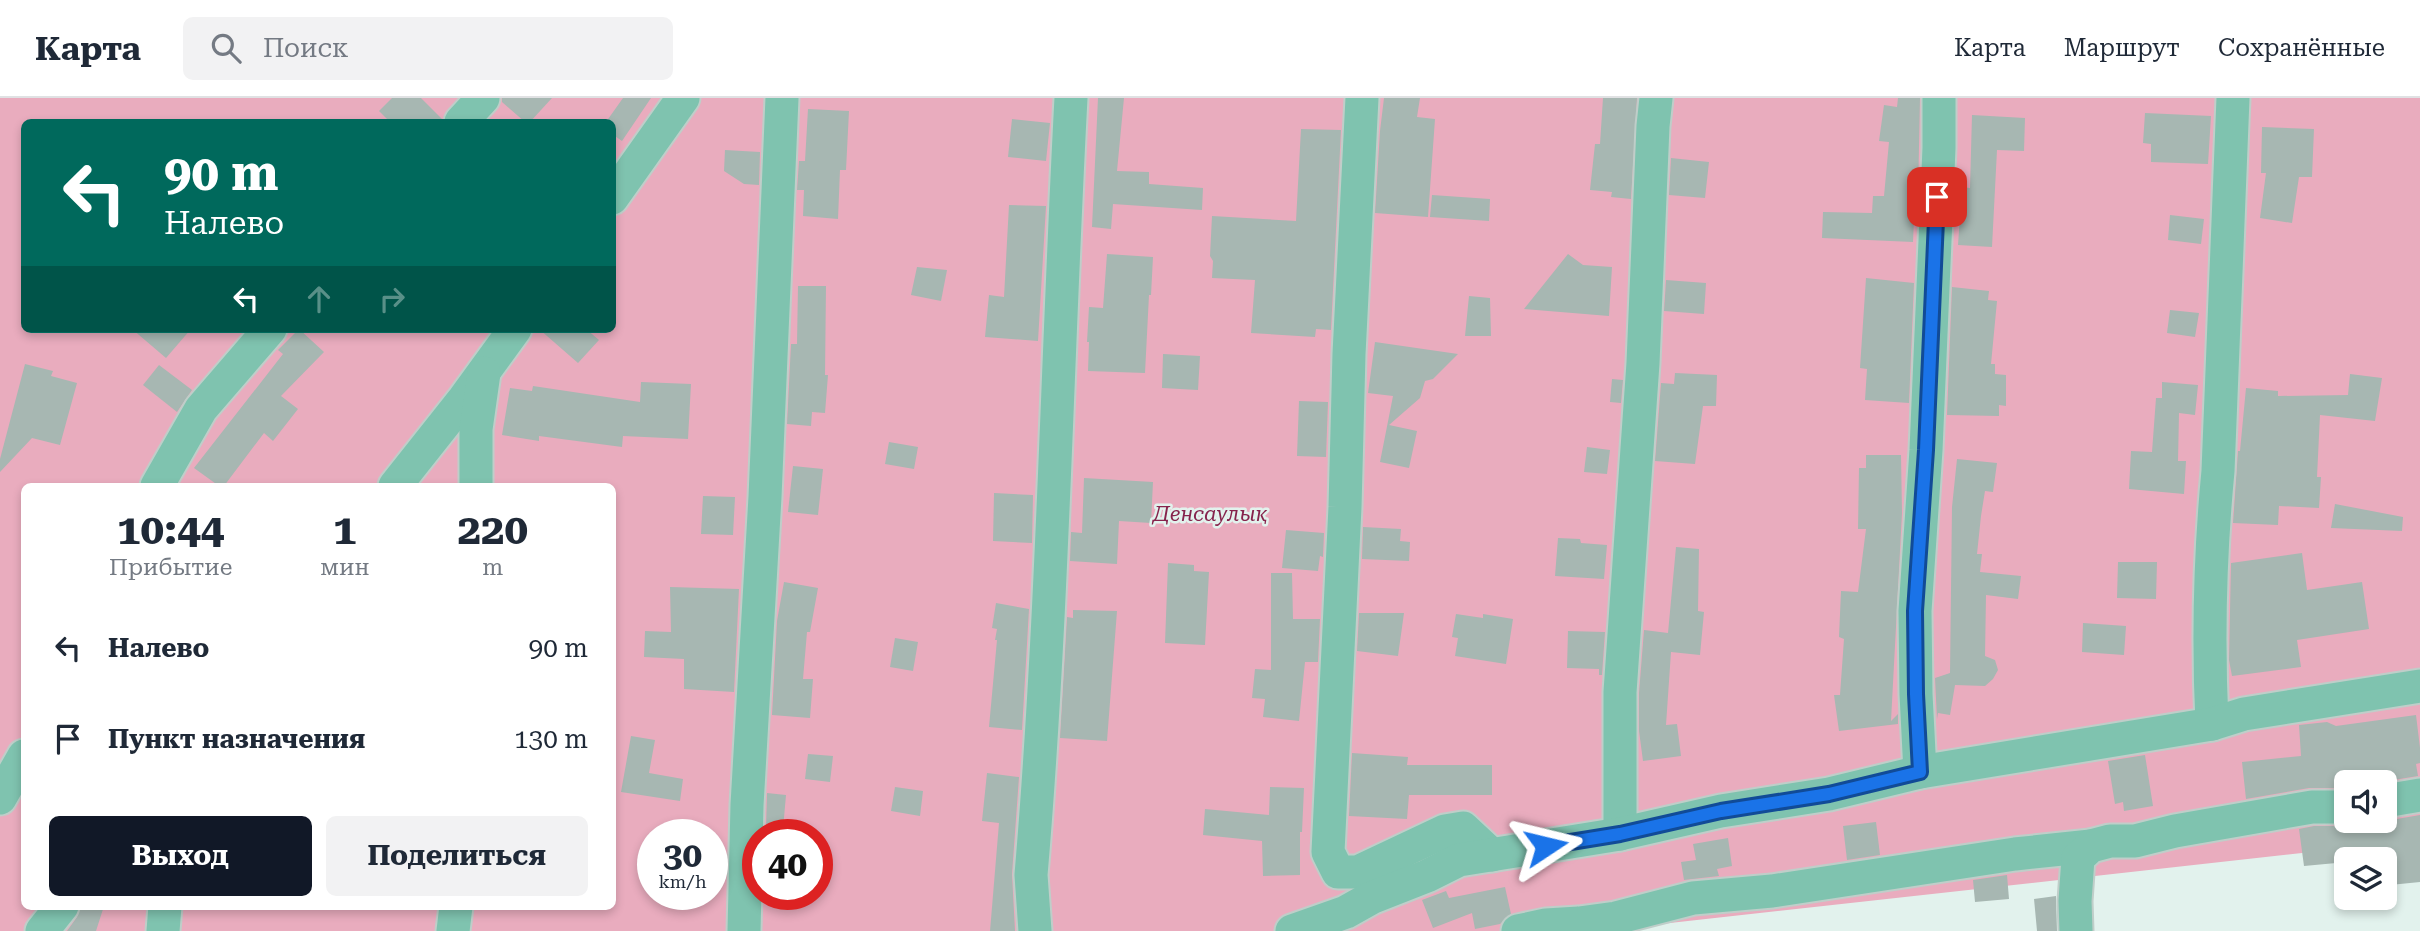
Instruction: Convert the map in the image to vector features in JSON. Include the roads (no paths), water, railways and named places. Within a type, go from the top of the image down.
[{"type":"street","points":[[464,119],[483,98]]},
{"type":"street","points":[[616,192],[683,98]]},
{"type":"street","points":[[744,931],[747,805],[765,497],[782,98]]},
{"type":"street","points":[[1035,931],[1031,875],[1053,527],[1071,98]]},
{"type":"street","points":[[1362,98],[1328,852],[1338,872],[1358,872],[1445,831],[1464,828],[1492,855]]},
{"type":"street","points":[[1620,834],[1620,692],[1643,363],[1656,98]]},
{"type":"street","points":[[1920,772],[1915,611],[1926,450],[1939,98]]},
{"type":"street","points":[[2211,724],[2213,518],[2218,471],[2233,98]]},
{"type":"street","points":[[159,483],[201,409],[267,333]]},
{"type":"street","points":[[397,483],[511,333]]},
{"type":"street","points":[[476,483],[476,429],[485,370]]},
{"type":"street","points":[[1293,931],[1346,912],[1371,898],[1459,860],[1620,834],[1721,811],[1829,794],[1920,772],[2211,724],[2244,714],[2420,686]]},
{"type":"street","points":[[0,798],[21,761]]},
{"type":"street","points":[[2397,799],[2420,795]]},
{"type":"street","points":[[1518,931],[1546,925],[1616,918],[1693,898],[1772,891],[2003,856],[2091,846],[2110,841],[2135,841],[2175,831],[2312,807],[2334,807]]},
{"type":"street","points":[[2076,931],[2075,890],[2078,858],[2091,846]]},
{"type":"street","points":[[42,931],[59,910]]},
{"type":"street","points":[[163,931],[165,910]]},
{"type":"street","points":[[453,931],[456,910]]},
{"type":"park label","name":"Денсаулық","points":[[1210,514]]}]
